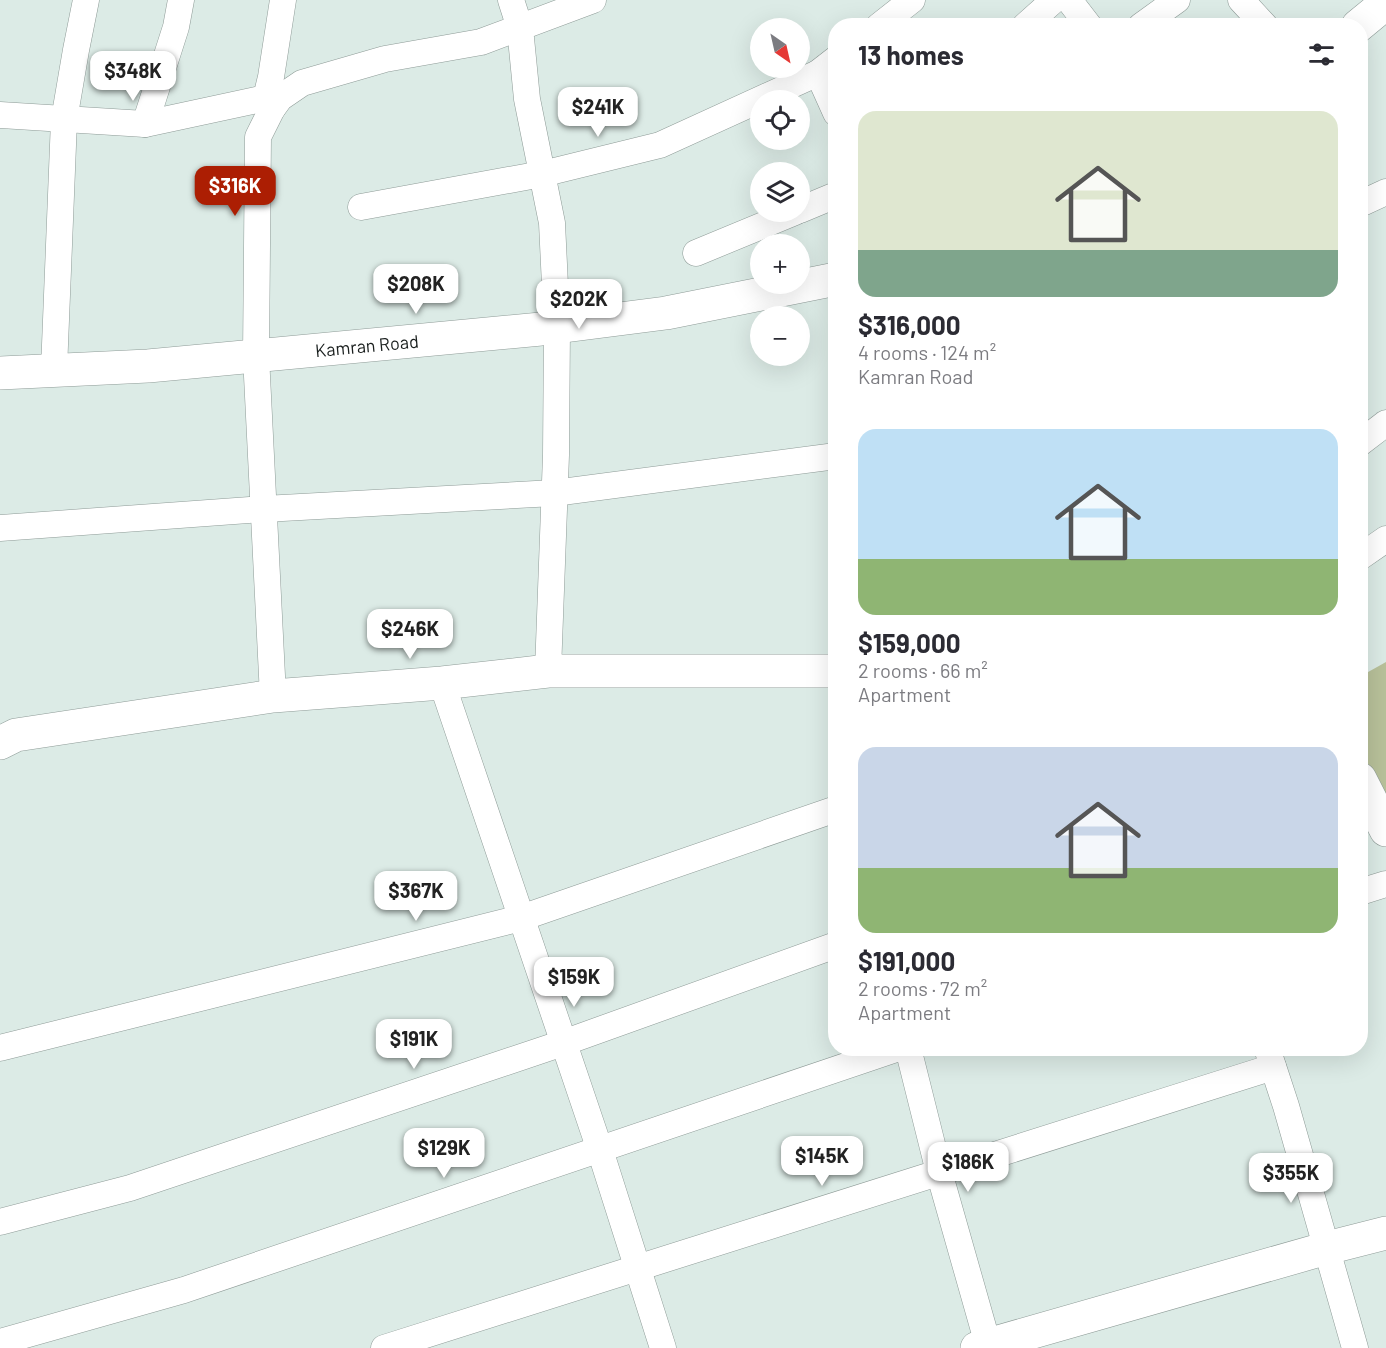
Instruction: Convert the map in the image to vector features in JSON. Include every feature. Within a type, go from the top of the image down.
[{"type":"street","points":[[54,370],[64,120],[86,0]]},
{"type":"street","points":[[145,124],[176,27],[182,0]]},
{"type":"street","points":[[273,696],[256,356],[258,137],[269,103],[283,0]]},
{"type":"street","points":[[510,0],[520,28],[527,99],[552,224],[557,327],[548,671]]},
{"type":"street","points":[[0,115],[145,124],[269,103],[302,83],[385,59],[481,42],[593,0]]},
{"type":"street","points":[[889,18],[912,0]]},
{"type":"street","points":[[1033,18],[1054,0]]},
{"type":"street","points":[[1069,0],[1083,18]]},
{"type":"street","points":[[1152,18],[1177,0]]},
{"type":"street","points":[[1240,0],[1257,18]]},
{"type":"street","points":[[1368,18],[1386,3]]},
{"type":"street","points":[[361,207],[542,174],[660,145],[827,66]]},
{"type":"street","points":[[1368,200],[1386,192]]},
{"type":"street","points":[[810,206],[828,198]]},
{"type":"street","points":[[696,253],[771,222]]},
{"type":"street","name":"Kamran Road","points":[[0,373],[148,366],[557,327],[666,313],[828,281]]},
{"type":"street","points":[[1368,437],[1386,423]]},
{"type":"street","points":[[0,528],[264,509],[554,493],[828,457]]},
{"type":"street","points":[[1368,551],[1386,539]]},
{"type":"street","points":[[0,743],[16,735],[273,696],[548,671],[828,671]]},
{"type":"street","points":[[442,682],[600,1150],[663,1348]]},
{"type":"street","points":[[1368,795],[1386,830]]},
{"type":"street","points":[[0,1048],[521,918],[828,812]]},
{"type":"street","points":[[1368,890],[1386,884]]},
{"type":"street","points":[[0,1222],[130,1188],[563,1043],[828,948]]},
{"type":"street","points":[[0,1342],[184,1290],[875,1056]]},
{"type":"street","points":[[910,1056],[985,1347],[1386,1233]]},
{"type":"street","points":[[384,1348],[939,1172],[1270,1058],[1355,1348]]},
{"type":"green space","points":[[1386,662],[1386,830],[1368,793],[1368,672]]}]
